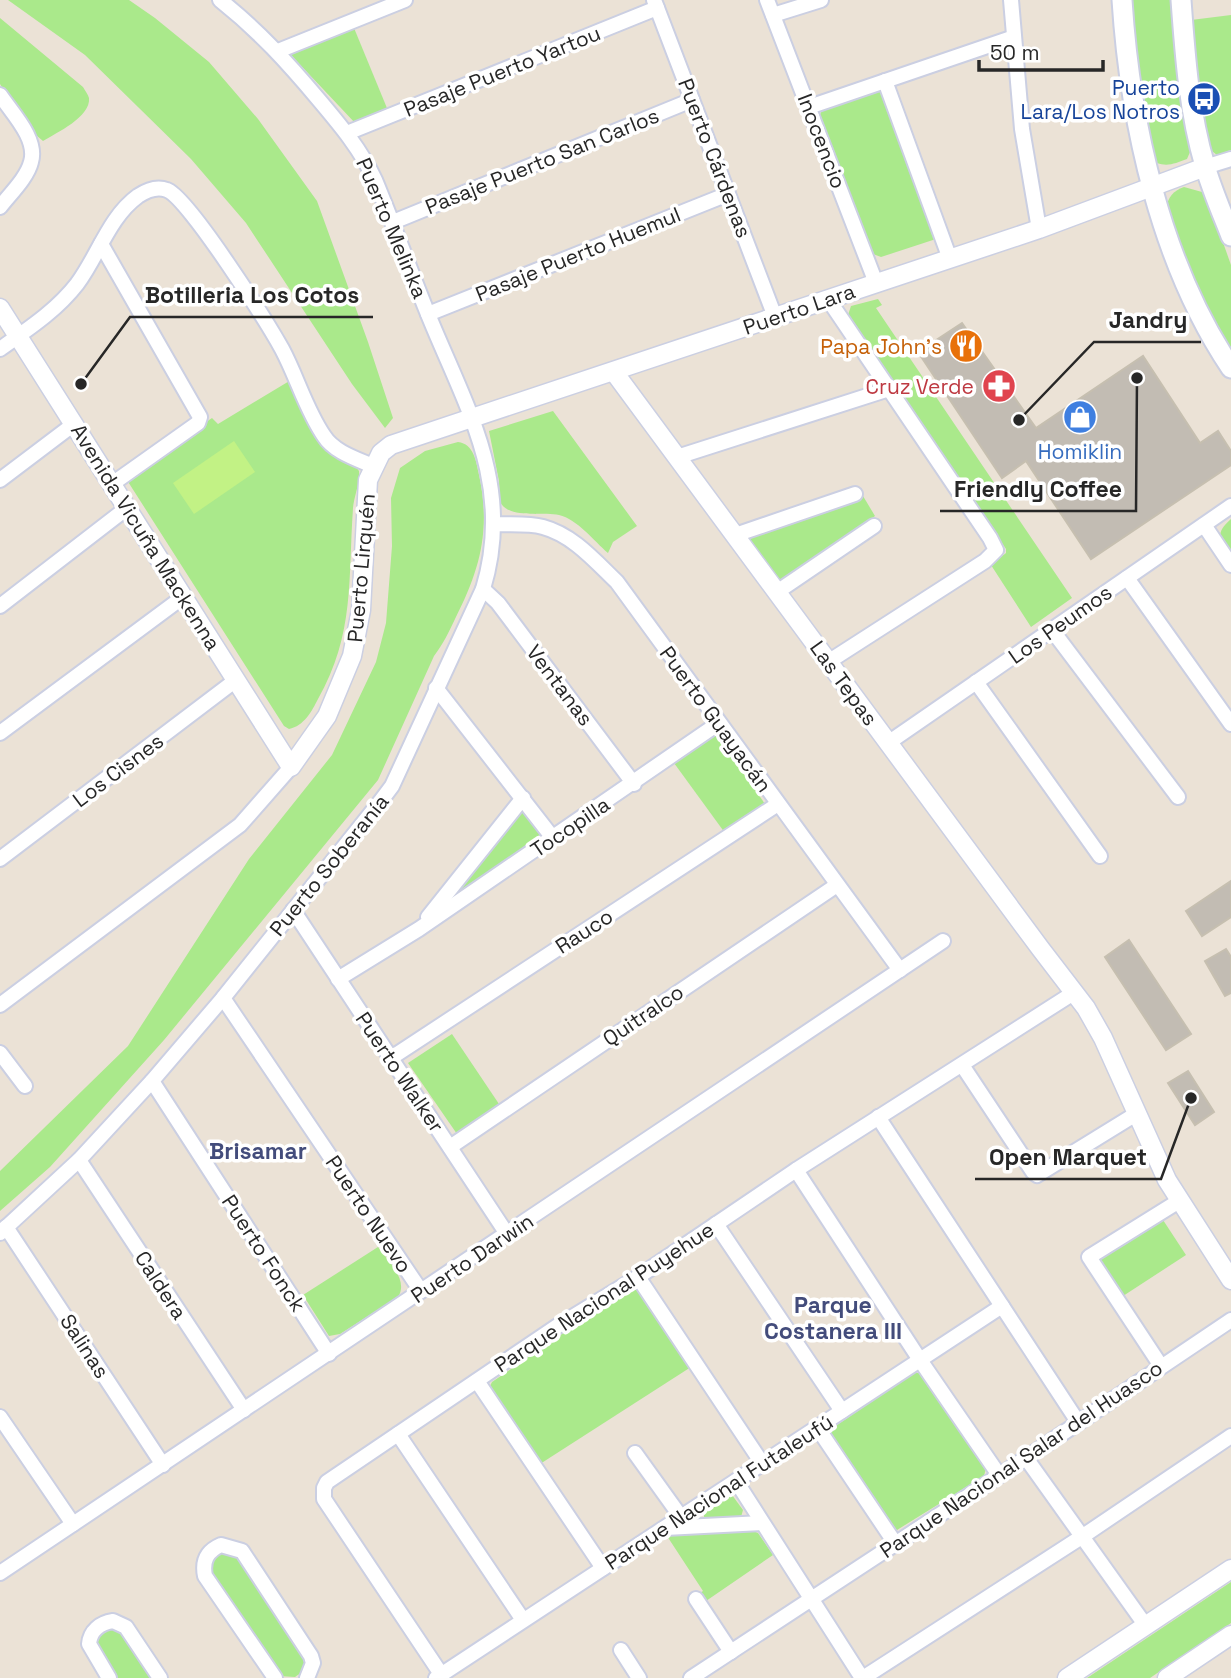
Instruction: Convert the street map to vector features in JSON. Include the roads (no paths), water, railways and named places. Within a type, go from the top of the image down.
[{"type":"main road","points":[[1122,0],[1130,83],[1143,154],[1152,185],[1172,247],[1195,301],[1231,368]]},
{"type":"main road","points":[[1181,0],[1187,72],[1197,137],[1205,167],[1231,236]]},
{"type":"street","name":"Puerto Melinka","points":[[220,0],[278,51],[363,155],[393,222],[471,417]]},
{"type":"street","points":[[278,51],[405,0]]},
{"type":"street","name":"Inocencio","points":[[767,0],[876,283]]},
{"type":"street","points":[[773,15],[821,0]]},
{"type":"street","points":[[1011,0],[1022,129],[1039,229]]},
{"type":"street","name":"Puerto Cárdenas","points":[[655,4],[775,317]]},
{"type":"street","name":"Pasaje Puerto Yartou","points":[[347,133],[655,4]]},
{"type":"street","points":[[809,107],[1014,37]]},
{"type":"street","points":[[885,80],[950,258]]},
{"type":"street","points":[[0,94],[30,141],[32,161],[0,207]]},
{"type":"street","name":"Pasaje Puerto San Carlos","points":[[393,222],[692,100]]},
{"type":"street","name":"Puerto Lara","points":[[373,466],[390,445],[1039,229],[1152,185],[1231,159]]},
{"type":"street","name":"Puerto Lirquén","points":[[0,1005],[240,825],[291,767],[327,716],[352,656],[361,610],[368,480],[373,466],[348,455],[324,437],[281,349],[234,273],[174,193],[156,187],[137,197],[101,244]]},
{"type":"street","name":"Pasaje Puerto Huemul","points":[[428,314],[728,194]]},
{"type":"street","points":[[0,349],[38,323],[66,296],[87,269],[101,244]]},
{"type":"street","points":[[101,244],[200,417],[198,423],[112,484]]},
{"type":"street","points":[[828,299],[996,550],[985,561],[828,662]]},
{"type":"street","name":"Avenida Vicuña Mackenna","points":[[0,308],[291,767]]},
{"type":"street","name":"Las Tepas","points":[[614,372],[1075,992],[1103,1038],[1154,1154],[1179,1201],[1231,1280]]},
{"type":"street","points":[[677,457],[889,389]]},
{"type":"street","name":"Puerto Soberanía","points":[[3,1230],[79,1160],[152,1081],[223,998],[387,794],[483,589],[492,554],[495,524],[493,495],[488,467],[471,417]]},
{"type":"street","points":[[0,480],[74,424]]},
{"type":"street","points":[[735,535],[855,494]]},
{"type":"street","name":"Los Peumos","points":[[888,743],[1231,506]]},
{"type":"street","points":[[0,606],[127,508]]},
{"type":"street","name":"Puerto Guayacán","points":[[495,524],[541,526],[558,532],[596,561],[617,582],[900,970]]},
{"type":"street","points":[[1204,524],[1231,565]]},
{"type":"street","points":[[777,592],[874,526]]},
{"type":"street","points":[[1127,578],[1231,724]]},
{"type":"street","name":"Ventanas","points":[[483,589],[498,603],[634,784]]},
{"type":"street","points":[[0,733],[183,597]]},
{"type":"street","points":[[1052,630],[1178,797]]},
{"type":"street","name":"Los Cisnes","points":[[0,859],[236,680]]},
{"type":"street","points":[[976,682],[1100,856]]},
{"type":"street","points":[[436,688],[553,838]]},
{"type":"street","name":"Tocopilla","points":[[338,979],[419,929],[634,784],[719,723]]},
{"type":"street","name":"Tocopilla","points":[[419,929],[523,799]]},
{"type":"street","name":"Rauco","points":[[391,1058],[778,804]]},
{"type":"street","name":"Quitralco","points":[[450,1147],[837,885]]},
{"type":"street","name":"Puerto Walker","points":[[293,911],[507,1234]]},
{"type":"street","name":"Puerto Darwin","points":[[0,1573],[943,941]]},
{"type":"street","name":"Parque Nacional Puyehue","points":[[438,1676],[324,1499],[324,1488],[332,1478],[796,1170],[1075,992]]},
{"type":"street","name":"Puerto Nuevo","points":[[223,998],[421,1291]]},
{"type":"street","points":[[0,1053],[25,1086]]},
{"type":"street","points":[[962,1065],[1037,1175],[1136,1114]]},
{"type":"street","name":"Puerto Fonck","points":[[152,1081],[329,1354]]},
{"type":"street","points":[[878,1118],[1078,1422]]},
{"type":"street","name":"Caldera","points":[[79,1160],[244,1410]]},
{"type":"street","points":[[796,1170],[999,1475]]},
{"type":"street","points":[[1161,1366],[1089,1257],[1179,1201]]},
{"type":"street","points":[[716,1224],[842,1411]]},
{"type":"street","name":"Salinas","points":[[3,1230],[163,1465]]},
{"type":"street","points":[[638,1277],[762,1463]]},
{"type":"street","name":"Parque Nacional Futaleufú","points":[[438,1676],[1002,1306]]},
{"type":"street","name":"Parque Nacional Salar del Huasco","points":[[691,1678],[1231,1320]]},
{"type":"street","points":[[477,1381],[603,1568]]},
{"type":"street","points":[[0,1417],[73,1524]]},
{"type":"street","points":[[817,1427],[895,1542]]},
{"type":"street","points":[[398,1434],[523,1620]]},
{"type":"street","points":[[736,1480],[862,1678],[1083,1536],[1231,1436]]},
{"type":"street","points":[[635,1453],[681,1517]]},
{"type":"street","points":[[1026,1458],[1146,1626]]},
{"type":"street","points":[[663,1528],[762,1523]]},
{"type":"street","points":[[275,1678],[205,1576],[205,1557],[214,1548],[226,1544],[242,1551],[311,1656],[313,1663],[307,1678]]},
{"type":"street","points":[[1067,1678],[1231,1569]]},
{"type":"street","points":[[696,1599],[731,1651]]},
{"type":"street","points":[[109,1678],[89,1644],[94,1631],[113,1621],[126,1627],[160,1678]]},
{"type":"street","points":[[1167,1678],[1231,1635]]},
{"type":"street","points":[[621,1650],[639,1678]]},
{"type":"place","name":"Puerto Lara/Los Notros","points":[[1204,99]]},
{"type":"place","name":"Papa John's","points":[[966,346]]},
{"type":"place","name":"Friendly Coffee","points":[[1137,378]]},
{"type":"place","name":"Botilleria Los Cotos","points":[[81,384]]},
{"type":"place","name":"Cruz Verde","points":[[999,386]]},
{"type":"place","name":"Homiklin","points":[[1080,417]]},
{"type":"place","name":"Jandry","points":[[1019,420]]},
{"type":"place","name":"Open Marquet","points":[[1191,1098]]},
{"type":"district","name":"Brisamar","points":[[258,1151]]},
{"type":"district","name":"Parque Costanera III","points":[[833,1318]]}]
